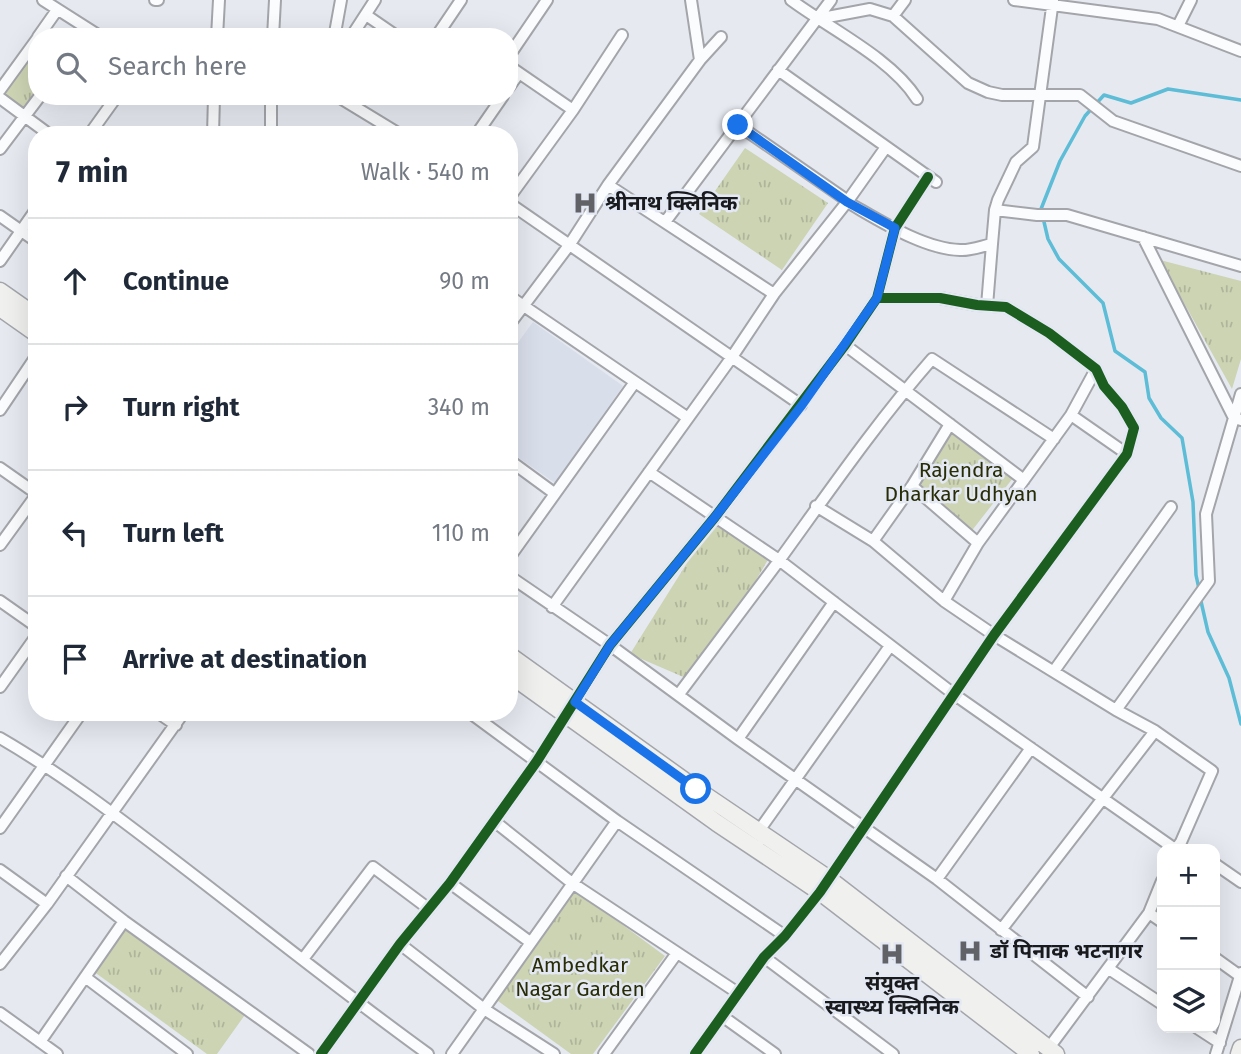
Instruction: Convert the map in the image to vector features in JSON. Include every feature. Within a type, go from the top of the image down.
[{"type":"main road","points":[[0,291],[28,311]]},
{"type":"main road","points":[[0,308],[28,328]]},
{"type":"main road","points":[[518,663],[571,709],[717,823],[825,886],[1052,1051]]},
{"type":"main road","points":[[518,679],[571,709],[758,832],[1031,1054]]},
{"type":"main road","points":[[1239,1054],[1241,1048]]},
{"type":"street","points":[[43,0],[83,28]]},
{"type":"street","points":[[217,28],[219,0]]},
{"type":"street","points":[[273,28],[275,0]]},
{"type":"street","points":[[336,28],[341,0]]},
{"type":"street","points":[[357,28],[375,0]]},
{"type":"street","points":[[442,28],[461,0]]},
{"type":"street","points":[[518,43],[547,0]]},
{"type":"street","points":[[691,0],[700,60]]},
{"type":"street","points":[[791,0],[874,56],[909,86],[917,99]]},
{"type":"street","points":[[665,222],[831,0]]},
{"type":"street","points":[[892,16],[905,0]]},
{"type":"street","points":[[1014,0],[1053,3],[1158,19],[1241,51]]},
{"type":"street","points":[[1114,0],[1114,13]]},
{"type":"street","points":[[1178,26],[1191,0]]},
{"type":"street","points":[[987,306],[995,210],[1016,162],[1033,147],[1053,3]]},
{"type":"street","points":[[817,19],[870,9],[892,16],[968,83],[1002,95],[1080,95],[1113,121],[1241,166]]},
{"type":"street","points":[[44,28],[57,10]]},
{"type":"street","points":[[366,15],[385,28]]},
{"type":"street","points":[[518,186],[573,110],[622,35]]},
{"type":"street","points":[[518,314],[700,60],[722,37]]},
{"type":"street","points":[[0,90],[28,51]]},
{"type":"street","points":[[321,1054],[400,944],[450,884],[537,761],[610,645],[715,517],[845,345],[877,298],[895,228],[932,180],[778,70]]},
{"type":"street","points":[[518,73],[573,110]]},
{"type":"street","points":[[0,98],[37,126]]},
{"type":"street","points":[[0,149],[33,105]]},
{"type":"street","points":[[95,126],[111,105]]},
{"type":"street","points":[[213,126],[214,105]]},
{"type":"street","points":[[271,105],[271,126]]},
{"type":"street","points":[[352,105],[386,126]]},
{"type":"street","points":[[482,126],[497,105]]},
{"type":"street","points":[[738,125],[848,202],[895,228],[949,249],[963,251],[992,244]]},
{"type":"street","points":[[552,607],[733,357],[774,294],[848,202],[886,147]]},
{"type":"street","points":[[608,185],[774,294]]},
{"type":"street","points":[[518,210],[802,405]]},
{"type":"street","points":[[995,210],[1037,215],[1068,215],[1241,267]]},
{"type":"street","points":[[0,216],[28,236]]},
{"type":"street","points":[[0,261],[28,220]]},
{"type":"street","points":[[1143,237],[1237,419]]},
{"type":"street","points":[[695,1054],[764,957],[785,936],[825,886],[994,635],[1127,454],[1134,428],[1122,407],[1104,386],[1096,369],[1049,333],[1006,307],[940,298],[877,298]]},
{"type":"street","points":[[518,302],[688,418]]},
{"type":"street","points":[[845,345],[1024,480]]},
{"type":"street","points":[[679,694],[816,506],[904,391],[932,359],[1054,439]]},
{"type":"street","points":[[0,410],[28,368]]},
{"type":"street","points":[[944,601],[978,543],[1071,415],[1096,369]]},
{"type":"street","points":[[518,545],[635,382]]},
{"type":"street","points":[[1116,710],[1209,581],[1206,514],[1237,419],[1241,394]]},
{"type":"street","points":[[1071,415],[1127,454]]},
{"type":"street","points":[[873,541],[912,486],[950,424]]},
{"type":"street","points":[[518,466],[554,492]]},
{"type":"street","points":[[0,468],[28,488]]},
{"type":"street","points":[[649,472],[779,560],[955,695],[1174,844]]},
{"type":"street","points":[[912,486],[978,543]]},
{"type":"street","points":[[0,545],[28,506]]},
{"type":"street","points":[[816,506],[873,541],[944,601],[994,635],[1155,731],[1212,771],[1179,844]]},
{"type":"street","points":[[1054,671],[1171,507]]},
{"type":"street","points":[[518,582],[610,645],[937,879],[1088,997]]},
{"type":"street","points":[[0,601],[28,621]]},
{"type":"street","points":[[738,738],[834,603]]},
{"type":"street","points":[[758,832],[890,646]]},
{"type":"street","points":[[0,687],[28,648]]},
{"type":"street","points":[[0,828],[76,721]]},
{"type":"street","points":[[170,721],[176,725]]},
{"type":"street","points":[[0,964],[47,904],[178,721]]},
{"type":"street","points":[[481,721],[617,821],[785,936]]},
{"type":"street","points":[[1001,930],[1155,731]]},
{"type":"street","points":[[0,738],[45,764],[113,813],[428,1054]]},
{"type":"street","points":[[937,879],[1031,748]]},
{"type":"street","points":[[494,821],[572,883],[738,993]]},
{"type":"street","points":[[452,1054],[617,821]]},
{"type":"street","points":[[303,959],[373,867],[429,909]]},
{"type":"street","points":[[1220,867],[1241,882]]},
{"type":"street","points":[[0,870],[47,904]]},
{"type":"street","points":[[66,876],[309,1054]]},
{"type":"street","points":[[450,884],[530,942]]},
{"type":"street","points":[[1052,1051],[1149,913],[1157,893]]},
{"type":"street","points":[[1149,913],[1157,919]]},
{"type":"street","points":[[40,1042],[124,921]]},
{"type":"street","points":[[400,944],[484,1009],[554,1054]]},
{"type":"street","points":[[604,1054],[677,953]]},
{"type":"street","points":[[764,957],[893,1054]]},
{"type":"street","points":[[1202,1033],[1218,1049],[1240,975],[1220,961]]},
{"type":"street","points":[[1109,969],[1157,1001]]},
{"type":"street","points":[[85,977],[187,1054]]},
{"type":"street","points":[[0,1013],[57,1054]]},
{"type":"street","points":[[722,1016],[769,1052]]},
{"type":"shaded area","points":[[533,322],[623,386],[555,483],[518,457],[518,343]]},
{"type":"green space","points":[[28,54],[28,101],[22,109],[0,94]]},
{"type":"green space","points":[[745,148],[828,203],[782,270],[699,214]]},
{"type":"green space","points":[[1160,260],[1241,281],[1241,359],[1232,389]]},
{"type":"green space","name":"Rajendra Dharkar Udhyan","points":[[953,431],[1013,478],[970,533],[910,486]]},
{"type":"green space","points":[[712,523],[769,558],[695,682],[630,654]]},
{"type":"green space","name":"Ambedkar Nagar Garden","points":[[574,889],[665,956],[593,1054],[571,1054],[494,998]]},
{"type":"green space","points":[[126,926],[247,1012],[217,1054],[207,1054],[93,971]]},
{"type":"waterway","points":[[1199,589],[1193,502],[1182,438],[1161,418],[1149,398],[1145,372],[1115,351],[1103,303],[1059,259],[1048,239],[1041,209],[1060,161],[1085,116],[1104,95],[1131,103],[1168,89],[1241,100]]},
{"type":"waterway","points":[[1200,597],[1208,632],[1229,678],[1241,724]]},
{"type":"cycle path","points":[[321,1054],[400,944],[450,883],[537,761],[610,645],[715,517],[845,345],[877,298],[895,228],[928,177]]},
{"type":"cycle path","points":[[695,1054],[764,957],[785,936],[820,892],[994,635],[1127,454],[1134,428],[1122,407],[1104,386],[1096,369],[1049,333],[1006,307],[940,298],[877,298]]},
{"type":"place","name":"श्रीनाथ क्लिनिक","points":[[585,203]]},
{"type":"place","name":"डॉ पिनाक भटनागर","points":[[970,951]]},
{"type":"place","name":"संयुक्त स्वास्थ्य क्लिनिक","points":[[892,954]]},
{"type":"route","points":[[696,789],[575,702],[610,645],[802,405],[877,298],[895,228],[847,202],[738,125]]}]
